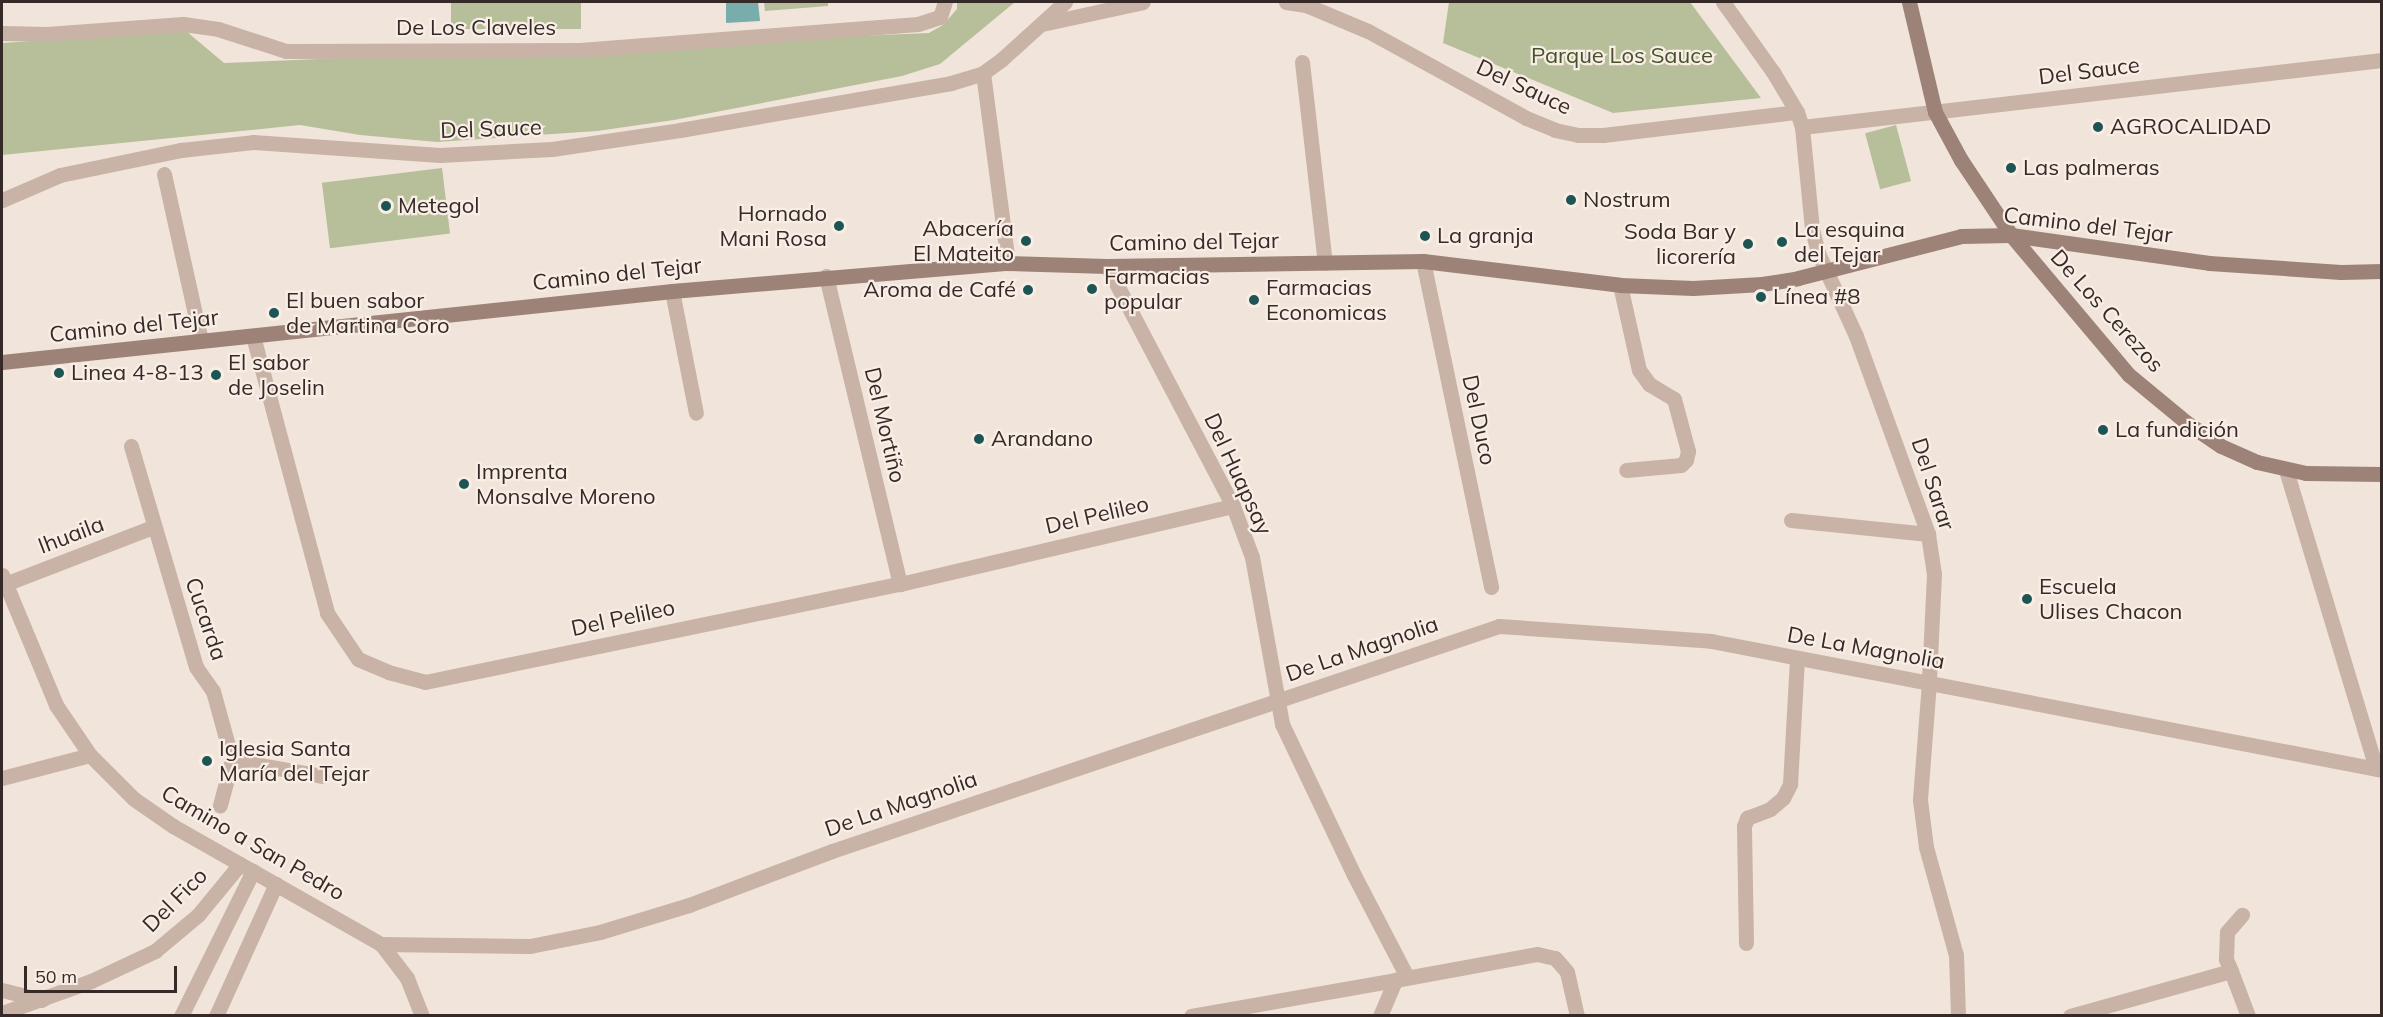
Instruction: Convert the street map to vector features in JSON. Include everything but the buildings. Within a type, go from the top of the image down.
[{"type":"street","name":"De Los Claveles","points":[[2,21],[9,33],[47,34],[183,24],[218,29],[286,51],[580,50],[918,24],[931,22],[940,17],[945,2]]},
{"type":"street","points":[[1008,263],[983,73],[1065,2]]},
{"type":"street","points":[[1042,24],[1143,2]]},
{"type":"street","name":"Del Sauce","points":[[1286,2],[1306,5],[1368,31],[1527,118],[1555,130],[1578,135],[1603,135],[1797,112]]},
{"type":"street","name":"Del Sarar","points":[[1724,2],[1773,72],[1797,112],[1802,127],[1812,229],[1826,272],[1856,336],[1928,534],[1934,574],[1920,800],[1921,825],[1952,934],[1956,955],[1959,1016]]},
{"type":"street","name":"De Los Cerezos","points":[[1909,2],[1935,112],[1961,160],[2011,235],[2100,342],[2158,400],[2221,446],[2257,462],[2306,473],[2382,474]]},
{"type":"street","name":"Del Sauce","points":[[1802,127],[2382,60]]},
{"type":"street","points":[[1302,62],[1324,263]]},
{"type":"street","name":"Del Sauce","points":[[2,200],[60,176],[181,150],[253,142],[440,154],[552,149],[680,130],[927,87],[983,73]]},
{"type":"street","points":[[164,174],[201,341]]},
{"type":"street","name":"Camino del Tejar","points":[[2,362],[672,291],[826,276],[1008,263],[1107,266],[1423,261],[1620,285],[1693,288],[1762,284],[1826,272],[1961,236],[2011,235],[2209,263],[2341,272],[2382,271]]},
{"type":"street","name":"Del Duco","points":[[1423,261],[1491,587]]},
{"type":"street","name":"Del Huapsay","points":[[1107,266],[1233,506],[1252,557],[1282,724],[1401,978]]},
{"type":"street","name":"Del Mortiño","points":[[826,276],[900,584]]},
{"type":"street","points":[[1620,285],[1640,370],[1649,384],[1674,399],[1688,451],[1686,460],[1681,465],[1626,470]]},
{"type":"street","points":[[672,291],[696,413]]},
{"type":"street","name":"Del Pelileo","points":[[253,336],[327,613],[358,659],[388,672],[425,682],[900,584],[1233,506]]},
{"type":"street","name":"Cucarda","points":[[131,446],[196,667],[213,691],[232,760]]},
{"type":"street","points":[[2286,470],[2379,770]]},
{"type":"street","points":[[1791,520],[1928,534]]},
{"type":"street","name":"Ihuaila","points":[[3,579],[153,527]]},
{"type":"street","name":"Camino a San Pedro","points":[[3,579],[56,705],[90,755],[118,785],[150,811],[381,945],[407,978],[420,1014]]},
{"type":"street","name":"De La Magnolia","points":[[381,945],[530,946],[600,932],[690,905],[832,851],[1498,626],[1711,641],[2379,770]]},
{"type":"street","points":[[1746,943],[1744,826],[1748,818],[1770,809],[1783,798],[1790,784],[1797,658]]},
{"type":"street","points":[[2,778],[90,755]]},
{"type":"street","points":[[220,805],[232,760],[322,776]]},
{"type":"street","points":[[181,1016],[247,868]]},
{"type":"street","name":"Del Fico","points":[[8,1014],[155,951],[198,915],[247,868]]},
{"type":"street","points":[[216,1016],[276,884]]},
{"type":"street","points":[[2242,915],[2227,932],[2226,959],[2248,1016]]},
{"type":"street","points":[[1191,1016],[1537,954],[1555,958],[1567,972],[1577,1016]]},
{"type":"street","points":[[2070,1016],[2231,971]]},
{"type":"street","points":[[1380,1016],[1401,978]]},
{"type":"street","points":[[2,990],[42,1000]]},
{"type":"green space","points":[[451,2],[581,2],[581,29],[451,29]]},
{"type":"green space","points":[[764,2],[828,2],[828,6],[765,11]]},
{"type":"green space","points":[[957,2],[1015,2],[940,64],[902,76],[674,120],[597,131],[437,142],[360,135],[300,125],[2,155],[2,43],[186,31],[224,63],[929,33],[943,25],[957,9]]},
{"type":"green space","name":"Parque Los Sauce","points":[[1449,2],[1690,2],[1761,98],[1613,113],[1443,43]]},
{"type":"green space","points":[[1896,125],[1911,181],[1880,189],[1865,133]]},
{"type":"green space","name":"Metegol","points":[[442,168],[450,234],[330,248],[322,183]]},
{"type":"water","points":[[726,2],[758,2],[760,21],[726,23]]},
{"type":"place","name":"AGROCALIDAD","points":[[2098,127]]},
{"type":"place","name":"Las palmeras","points":[[2011,168]]},
{"type":"place","name":"Nostrum","points":[[1571,200]]},
{"type":"place","name":"Metegol","points":[[386,206]]},
{"type":"place","name":"Hornado Mani Rosa","points":[[839,226]]},
{"type":"place","name":"La granja","points":[[1425,236]]},
{"type":"place","name":"Abacería El Mateito","points":[[1026,241]]},
{"type":"place","name":"La esquina del Tejar","points":[[1782,242]]},
{"type":"place","name":"Soda Bar y licorería","points":[[1748,244]]},
{"type":"place","name":"Farmacias popular","points":[[1092,289]]},
{"type":"place","name":"Aroma de Café","points":[[1028,290]]},
{"type":"place","name":"Línea #8","points":[[1761,297]]},
{"type":"place","name":"Farmacias Economicas","points":[[1254,300]]},
{"type":"place","name":"El buen sabor de Martina Coro","points":[[274,313]]},
{"type":"place","name":"Linea 4-8-13","points":[[59,373]]},
{"type":"place","name":"El sabor de Joselin","points":[[216,375]]},
{"type":"place","name":"La fundición","points":[[2103,430]]},
{"type":"place","name":"Arandano","points":[[979,439]]},
{"type":"place","name":"Imprenta Monsalve Moreno","points":[[464,484]]},
{"type":"place","name":"Escuela Ulises Chacon","points":[[2027,599]]},
{"type":"place","name":"Iglesia Santa María del Tejar","points":[[207,761]]}]
